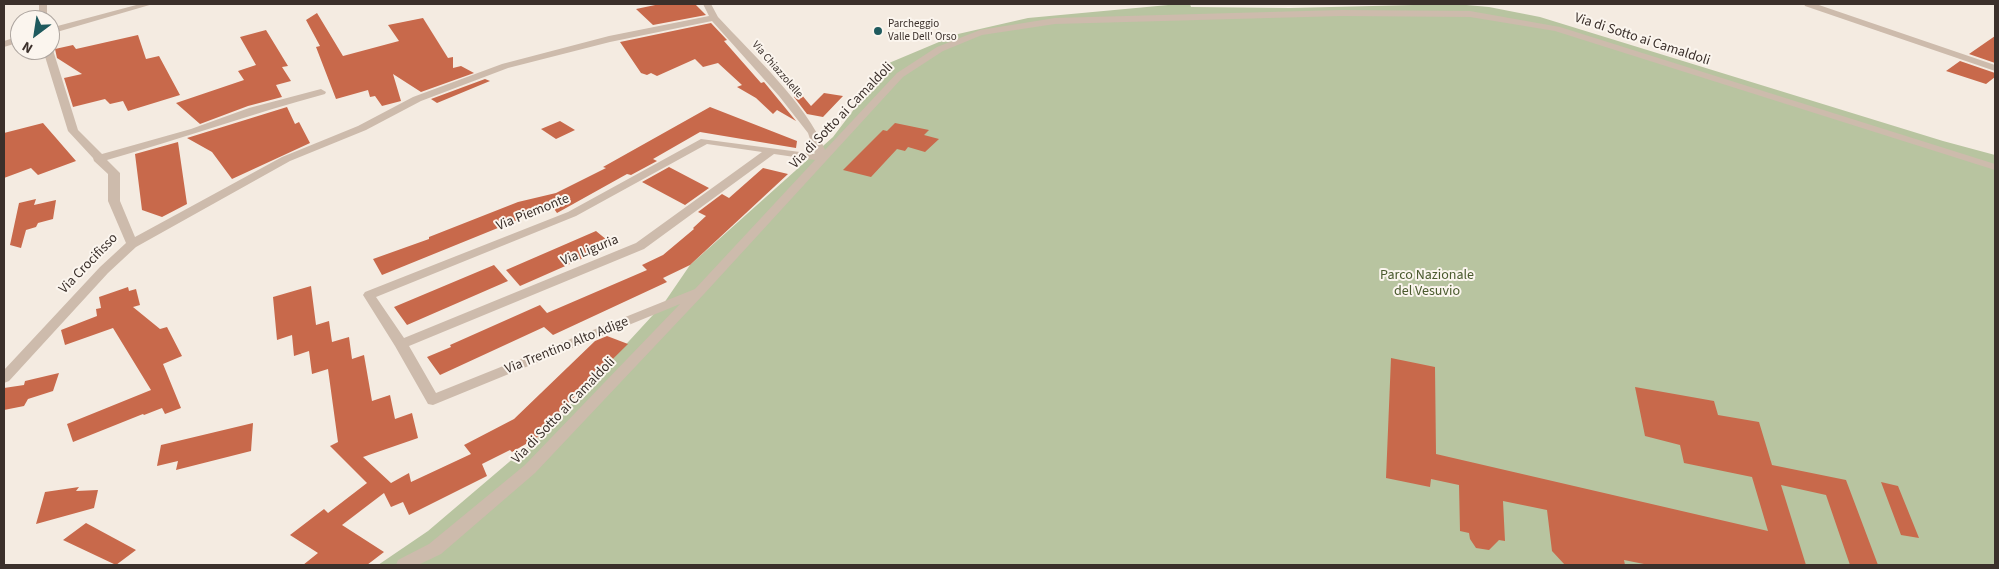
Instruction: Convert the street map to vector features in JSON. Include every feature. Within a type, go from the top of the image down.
[{"type":"street","points":[[60,28],[149,4]]},
{"type":"street","name":"Via Chiazzolelle","points":[[707,4],[714,18],[789,102],[813,133],[822,158]]},
{"type":"street","points":[[1808,4],[1995,68]]},
{"type":"street","name":"Via di Sotto ai Camaldoli","points":[[404,565],[435,549],[530,469],[700,291],[900,75],[940,49],[980,33],[1055,21],[1420,13],[1470,14],[1557,29],[1995,167]]},
{"type":"street","points":[[132,244],[286,159],[362,128],[417,99],[506,66],[608,39],[714,18]]},
{"type":"street","name":"Via Crocifisso","points":[[4,378],[104,270],[132,244],[114,201],[114,173],[98,159],[73,131],[51,60]]},
{"type":"street","points":[[98,159],[195,131],[253,110],[321,92]]},
{"type":"street","name":"Via Piemonte","points":[[433,400],[401,344],[369,295],[572,214],[705,141],[822,158]]},
{"type":"street","name":"Via Liguria","points":[[401,344],[640,246],[770,151]]},
{"type":"street","name":"Via Trentino Alto Adige","points":[[433,400],[700,291]]},
{"type":"green space","name":"Parco Nazionale del Vesuvio","points":[[1190,4],[1191,7],[1290,8],[1455,4],[1489,7],[1540,17],[1943,141],[1995,155],[1995,565],[378,565],[428,531],[549,428],[664,303],[690,265],[833,137],[889,63],[958,34],[1028,18]]},
{"type":"building","points":[[660,4],[695,4],[706,15],[653,25],[636,9]]},
{"type":"building","points":[[317,13],[343,56],[399,41],[388,25],[423,18],[448,58],[453,57],[453,68],[461,66],[474,73],[421,92],[393,74],[401,101],[382,106],[375,96],[370,97],[368,90],[336,99],[316,47],[320,46],[306,20]]},
{"type":"building","points":[[711,23],[727,40],[724,41],[761,83],[764,82],[796,121],[777,110],[773,114],[756,98],[737,87],[742,85],[718,63],[703,67],[695,59],[657,76],[651,73],[647,75],[641,73],[620,42]]},
{"type":"building","points":[[266,30],[288,66],[282,67],[291,81],[276,85],[282,97],[248,106],[200,124],[176,103],[244,80],[238,71],[256,65],[240,37]]},
{"type":"building","points":[[138,35],[146,59],[159,56],[180,95],[128,111],[123,101],[110,104],[105,99],[73,107],[64,78],[82,74],[60,60],[60,48],[73,45],[76,49]]},
{"type":"building","points":[[1995,36],[1995,63],[1969,54]]},
{"type":"building","points":[[1960,61],[1995,73],[1995,77],[1986,84],[1946,71]]},
{"type":"building","points":[[485,79],[490,81],[437,103],[431,99]]},
{"type":"building","points":[[824,93],[843,96],[823,117],[807,114],[794,97],[801,94],[811,106]]},
{"type":"building","points":[[287,107],[295,124],[299,122],[310,143],[232,179],[212,152],[187,138]]},
{"type":"building","points":[[710,107],[797,141],[796,148],[700,132],[653,159],[657,161],[631,175],[627,174],[557,213],[552,206],[382,275],[373,259],[429,239],[429,237],[518,202],[556,193],[606,168],[603,167]]},
{"type":"building","points":[[560,121],[575,130],[556,139],[541,129]]},
{"type":"building","points":[[43,123],[76,161],[38,175],[31,168],[4,178],[4,133]]},
{"type":"building","points":[[895,123],[929,130],[924,135],[939,139],[925,152],[908,147],[905,151],[897,149],[871,177],[843,170],[883,130],[887,131]]},
{"type":"building","points":[[178,142],[187,204],[162,217],[142,210],[135,154]]},
{"type":"building","points":[[669,167],[709,188],[685,205],[642,182]]},
{"type":"building","points":[[763,168],[788,174],[690,265],[663,278],[667,282],[553,335],[544,327],[440,375],[427,357],[540,305],[547,313],[647,270],[642,265],[663,255],[694,229],[706,216],[698,212],[722,194],[729,198]]},
{"type":"building","points":[[36,199],[34,205],[56,200],[53,219],[38,223],[36,227],[26,230],[21,248],[10,245],[19,203]]},
{"type":"building","points":[[596,231],[613,245],[520,286],[506,270]]},
{"type":"building","points":[[494,265],[508,281],[407,325],[394,307]]},
{"type":"building","points":[[311,286],[316,325],[329,321],[332,342],[349,337],[352,359],[364,355],[372,401],[390,395],[395,419],[412,413],[418,438],[363,457],[391,483],[409,473],[411,482],[471,454],[464,445],[514,419],[595,341],[607,336],[628,344],[548,423],[551,424],[538,437],[512,452],[510,450],[482,464],[487,476],[409,515],[403,502],[391,507],[384,493],[342,525],[384,552],[367,565],[303,565],[318,553],[290,535],[324,509],[328,513],[367,483],[330,446],[338,442],[328,369],[312,374],[309,351],[294,356],[292,335],[277,340],[273,297]]},
{"type":"building","points":[[128,287],[129,291],[136,289],[140,305],[133,307],[160,329],[167,327],[182,356],[163,364],[181,408],[165,414],[162,408],[73,442],[67,424],[151,390],[113,328],[65,345],[61,330],[97,316],[96,309],[101,308],[99,297]]},
{"type":"building","points":[[1391,358],[1435,367],[1436,454],[1768,531],[1752,477],[1684,463],[1680,445],[1645,436],[1635,387],[1714,401],[1718,415],[1759,422],[1772,465],[1846,480],[1878,565],[1850,565],[1826,495],[1781,485],[1806,565],[1649,565],[1624,560],[1625,565],[1565,565],[1552,551],[1547,510],[1503,501],[1505,541],[1499,540],[1489,550],[1476,548],[1470,539],[1469,533],[1460,531],[1459,485],[1431,479],[1430,487],[1386,478]]},
{"type":"building","points":[[59,373],[53,391],[28,399],[24,406],[4,410],[4,388],[24,385],[25,381]]},
{"type":"building","points":[[253,423],[251,451],[176,470],[178,461],[157,466],[161,445]]},
{"type":"building","points":[[1881,482],[1898,486],[1919,538],[1901,535]]},
{"type":"building","points":[[79,487],[76,491],[98,490],[94,508],[36,524],[45,492]]},
{"type":"building","points":[[86,523],[136,550],[116,565],[63,540]]},
{"type":"place","name":"Parcheggio Valle Dell' Orso","points":[[878,31]]}]
